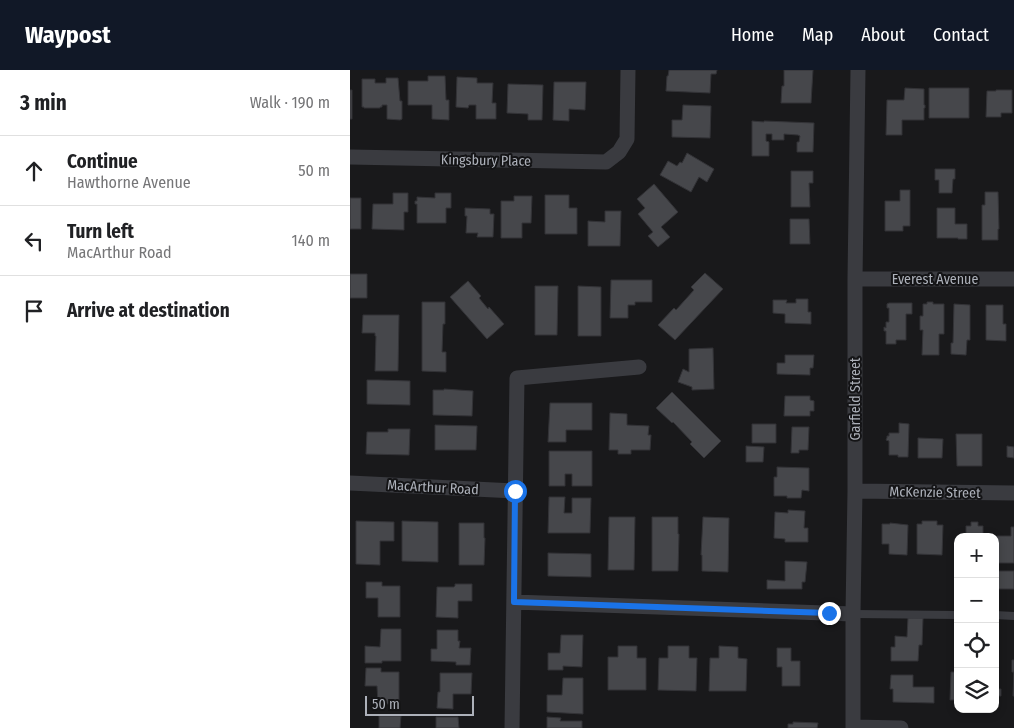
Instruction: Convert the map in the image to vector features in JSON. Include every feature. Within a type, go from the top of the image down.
[{"type":"street","name":"Kingsbury Place","points":[[350,157],[606,162],[619,152],[627,139],[628,70]]},
{"type":"street","name":"Garfield Street","points":[[853,727],[852,614],[855,491],[855,279],[858,70]]},
{"type":"street","name":"Everest Avenue","points":[[855,279],[1014,279]]},
{"type":"street","points":[[512,728],[516,378],[640,366]]},
{"type":"street","name":"MacArthur Road","points":[[350,483],[515,491]]},
{"type":"street","name":"McKenzie Street","points":[[855,491],[1014,493]]},
{"type":"street","points":[[514,602],[852,614]]},
{"type":"street","points":[[853,727],[901,728]]},
{"type":"lane","points":[[852,614],[954,615]]},
{"type":"lane","points":[[999,615],[1014,616]]},
{"type":"building","points":[[669,70],[717,70],[716,74],[711,74],[710,93],[666,91]]},
{"type":"building","points":[[784,70],[813,70],[811,103],[781,103]]},
{"type":"building","points":[[428,76],[445,76],[446,100],[449,100],[449,120],[432,119],[432,105],[408,105],[408,81],[428,81]]},
{"type":"building","points":[[457,77],[477,78],[477,83],[493,83],[492,103],[496,103],[496,119],[476,119],[476,105],[469,105],[468,108],[456,107]]},
{"type":"building","points":[[386,78],[398,78],[400,101],[402,101],[402,119],[400,120],[387,119],[387,105],[382,105],[380,108],[362,107],[362,79],[375,79],[375,83],[386,83]]},
{"type":"building","points":[[554,82],[586,82],[585,110],[569,109],[569,121],[553,120]]},
{"type":"building","points":[[508,84],[543,85],[542,120],[528,120],[528,114],[507,113]]},
{"type":"building","points":[[905,88],[924,89],[924,120],[902,120],[902,135],[886,135],[887,100],[904,100]]},
{"type":"building","points":[[929,88],[969,88],[969,118],[929,118]]},
{"type":"building","points":[[350,90],[352,90],[352,119],[350,119]]},
{"type":"building","points":[[1012,90],[1012,113],[1001,113],[1001,117],[986,117],[987,91]]},
{"type":"building","points":[[683,105],[711,106],[710,138],[672,137],[672,120],[682,120]]},
{"type":"building","points":[[752,121],[814,123],[813,152],[797,152],[797,142],[799,142],[800,136],[798,135],[784,134],[784,140],[772,140],[772,134],[766,134],[766,141],[769,142],[769,156],[752,156]]},
{"type":"building","points":[[687,153],[714,169],[707,182],[699,177],[691,192],[660,175],[668,161],[677,166],[680,162],[682,163]]},
{"type":"building","points":[[935,169],[955,169],[952,193],[939,193],[939,180],[935,180]]},
{"type":"building","points":[[791,171],[813,171],[813,183],[809,183],[810,207],[791,207]]},
{"type":"building","points":[[654,184],[678,212],[661,227],[670,237],[658,247],[648,236],[653,232],[638,214],[645,208],[637,199]]},
{"type":"building","points":[[900,190],[910,190],[910,226],[903,226],[903,231],[885,231],[885,201],[900,201]]},
{"type":"building","points":[[985,192],[998,192],[998,240],[982,240],[982,205],[985,205]]},
{"type":"building","points":[[393,193],[408,193],[408,212],[404,212],[404,230],[372,229],[373,204],[393,204]]},
{"type":"building","points":[[435,193],[451,193],[451,208],[446,208],[446,223],[417,223],[417,204],[415,204],[415,201],[417,201],[417,197],[435,198]]},
{"type":"building","points":[[545,195],[569,195],[569,208],[577,208],[577,234],[545,234]]},
{"type":"building","points":[[514,196],[532,196],[531,223],[522,223],[522,238],[501,238],[501,201],[514,201]]},
{"type":"building","points":[[350,198],[361,198],[361,229],[350,229]]},
{"type":"building","points":[[465,208],[490,209],[490,214],[494,214],[493,237],[477,237],[478,233],[466,233],[467,216],[465,216]]},
{"type":"building","points":[[937,208],[955,208],[955,224],[967,224],[967,239],[937,238]]},
{"type":"building","points":[[605,211],[621,211],[620,246],[588,246],[588,221],[605,222]]},
{"type":"building","points":[[790,219],[809,219],[810,244],[790,244]]},
{"type":"building","points":[[705,273],[723,289],[675,340],[658,325],[674,308],[676,310],[694,290],[691,287]]},
{"type":"building","points":[[350,274],[367,274],[367,298],[350,298]]},
{"type":"building","points":[[611,280],[652,280],[652,302],[635,302],[635,305],[628,305],[628,318],[610,318]]},
{"type":"building","points":[[468,281],[481,296],[479,298],[488,309],[489,307],[504,324],[487,339],[450,297]]},
{"type":"building","points":[[535,286],[558,286],[557,335],[535,335]]},
{"type":"building","points":[[578,286],[601,287],[601,336],[578,336]]},
{"type":"building","points":[[796,299],[808,299],[808,312],[811,312],[811,324],[785,323],[785,314],[773,313],[773,300],[787,300],[786,303],[796,303]]},
{"type":"building","points":[[422,302],[445,302],[442,352],[446,352],[446,372],[422,371]]},
{"type":"building","points":[[927,302],[944,304],[944,334],[939,334],[939,355],[922,355],[923,330],[920,330],[920,316],[923,316],[923,304],[927,304]]},
{"type":"building","points":[[912,303],[912,314],[906,314],[906,340],[896,340],[896,344],[886,344],[886,331],[884,331],[884,327],[886,328],[886,322],[889,322],[889,308],[887,308],[887,304]]},
{"type":"building","points":[[954,304],[970,305],[970,340],[967,340],[966,355],[951,354]]},
{"type":"building","points":[[986,305],[1003,305],[1003,324],[1006,324],[1006,341],[986,340]]},
{"type":"building","points":[[363,315],[399,315],[398,371],[375,371],[376,336],[375,333],[362,333]]},
{"type":"building","points":[[713,348],[714,389],[692,390],[692,387],[678,382],[683,369],[689,372],[689,349]]},
{"type":"building","points":[[785,355],[814,355],[813,368],[810,368],[810,375],[777,374],[777,363],[785,363]]},
{"type":"building","points":[[367,380],[410,381],[410,405],[367,404]]},
{"type":"building","points":[[433,390],[473,391],[472,416],[433,415]]},
{"type":"building","points":[[672,392],[721,441],[704,458],[673,422],[656,408]]},
{"type":"building","points":[[785,396],[810,396],[810,400],[814,401],[814,411],[810,411],[810,416],[784,416]]},
{"type":"building","points":[[550,403],[592,403],[592,430],[566,430],[566,442],[548,442]]},
{"type":"building","points":[[610,413],[627,414],[627,425],[649,426],[648,435],[651,435],[650,450],[631,450],[631,454],[618,454],[618,450],[609,450]]},
{"type":"building","points":[[899,423],[909,424],[908,457],[889,455],[887,436],[889,436],[889,433],[899,433]]},
{"type":"building","points":[[752,424],[776,424],[776,443],[752,443]]},
{"type":"building","points":[[435,425],[477,426],[476,450],[435,450]]},
{"type":"building","points":[[792,427],[809,427],[808,450],[799,450],[799,453],[791,453]]},
{"type":"building","points":[[388,429],[410,429],[409,455],[366,454],[367,432],[388,432]]},
{"type":"building","points":[[956,434],[982,434],[982,466],[957,466]]},
{"type":"building","points":[[918,438],[943,439],[942,458],[918,458]]},
{"type":"building","points":[[746,446],[764,447],[763,462],[746,462]]},
{"type":"building","points":[[1007,446],[1014,447],[1014,458],[1007,457]]},
{"type":"building","points":[[549,451],[592,451],[592,486],[572,486],[572,474],[565,474],[565,486],[549,486]]},
{"type":"building","points":[[777,467],[809,468],[809,491],[802,490],[801,498],[774,496],[774,477],[777,477]]},
{"type":"building","points":[[549,497],[565,497],[564,513],[572,513],[572,498],[591,498],[590,533],[548,533]]},
{"type":"building","points":[[788,510],[805,511],[804,528],[808,528],[808,542],[785,542],[785,539],[774,538],[775,512],[788,513]]},
{"type":"building","points":[[609,517],[635,517],[634,570],[608,570]]},
{"type":"building","points":[[652,517],[678,517],[678,571],[652,571]]},
{"type":"building","points":[[703,517],[729,518],[728,572],[702,571]]},
{"type":"building","points":[[356,521],[394,522],[394,541],[380,541],[380,565],[356,564]]},
{"type":"building","points":[[402,521],[438,522],[438,562],[402,561]]},
{"type":"building","points":[[922,521],[937,521],[937,525],[943,525],[942,555],[917,554],[917,524],[922,524]]},
{"type":"building","points":[[971,522],[978,522],[978,526],[983,526],[983,533],[966,533],[966,526],[971,526]]},
{"type":"building","points":[[459,523],[484,523],[484,565],[459,565]]},
{"type":"building","points":[[882,524],[908,525],[907,555],[889,554],[889,544],[882,544]]},
{"type":"building","points":[[1011,527],[1014,527],[1014,563],[999,563],[999,536],[1011,536]]},
{"type":"building","points":[[548,553],[591,554],[591,577],[548,576]]},
{"type":"building","points":[[785,561],[807,562],[805,582],[802,582],[802,589],[767,589],[767,580],[785,581]]},
{"type":"building","points":[[999,571],[1014,571],[1014,589],[999,589]]},
{"type":"building","points":[[366,582],[382,582],[382,586],[400,586],[400,617],[378,617],[378,598],[366,598]]},
{"type":"building","points":[[455,584],[472,584],[472,601],[458,601],[458,618],[436,617],[437,587],[454,587]]},
{"type":"building","points":[[908,618],[923,618],[922,645],[919,645],[918,661],[891,661],[891,647],[895,647],[895,636],[907,637]]},
{"type":"building","points":[[381,629],[401,629],[401,661],[365,663],[365,646],[380,647]]},
{"type":"building","points":[[437,630],[458,630],[459,648],[471,648],[470,665],[456,665],[456,662],[431,661],[431,649],[437,649]]},
{"type":"building","points":[[561,635],[583,635],[582,667],[563,666],[563,670],[548,670],[548,653],[560,653]]},
{"type":"building","points":[[618,646],[637,646],[637,658],[646,658],[646,690],[608,690],[608,657],[618,657]]},
{"type":"building","points":[[668,646],[689,646],[689,658],[697,658],[696,691],[658,690],[659,658],[668,658]]},
{"type":"building","points":[[719,646],[738,647],[738,658],[747,659],[746,691],[709,691],[710,658],[719,658]]},
{"type":"building","points":[[777,648],[791,648],[791,661],[800,661],[800,686],[782,686],[782,667],[777,667]]},
{"type":"building","points":[[1012,660],[1014,660],[1014,672],[1012,672]]},
{"type":"building","points":[[366,668],[381,668],[381,672],[399,672],[399,704],[378,704],[377,686],[365,686]]},
{"type":"building","points":[[951,672],[954,672],[954,700],[950,700]]},
{"type":"building","points":[[440,673],[472,673],[471,694],[453,694],[453,709],[437,708],[438,692],[440,692]]},
{"type":"building","points":[[891,675],[913,675],[913,687],[934,687],[934,703],[893,702],[893,689],[890,689]]},
{"type":"building","points":[[563,678],[583,678],[583,714],[547,712],[547,695],[562,695]]},
{"type":"building","points":[[379,716],[401,716],[400,728],[379,728]]},
{"type":"building","points":[[436,717],[458,717],[459,728],[436,728]]},
{"type":"building","points":[[547,717],[561,718],[560,721],[582,721],[582,728],[547,728]]},
{"type":"building","points":[[793,722],[818,723],[817,728],[788,728],[788,724],[793,724]]},
{"type":"route","points":[[515,491],[514,602],[829,613]]}]
